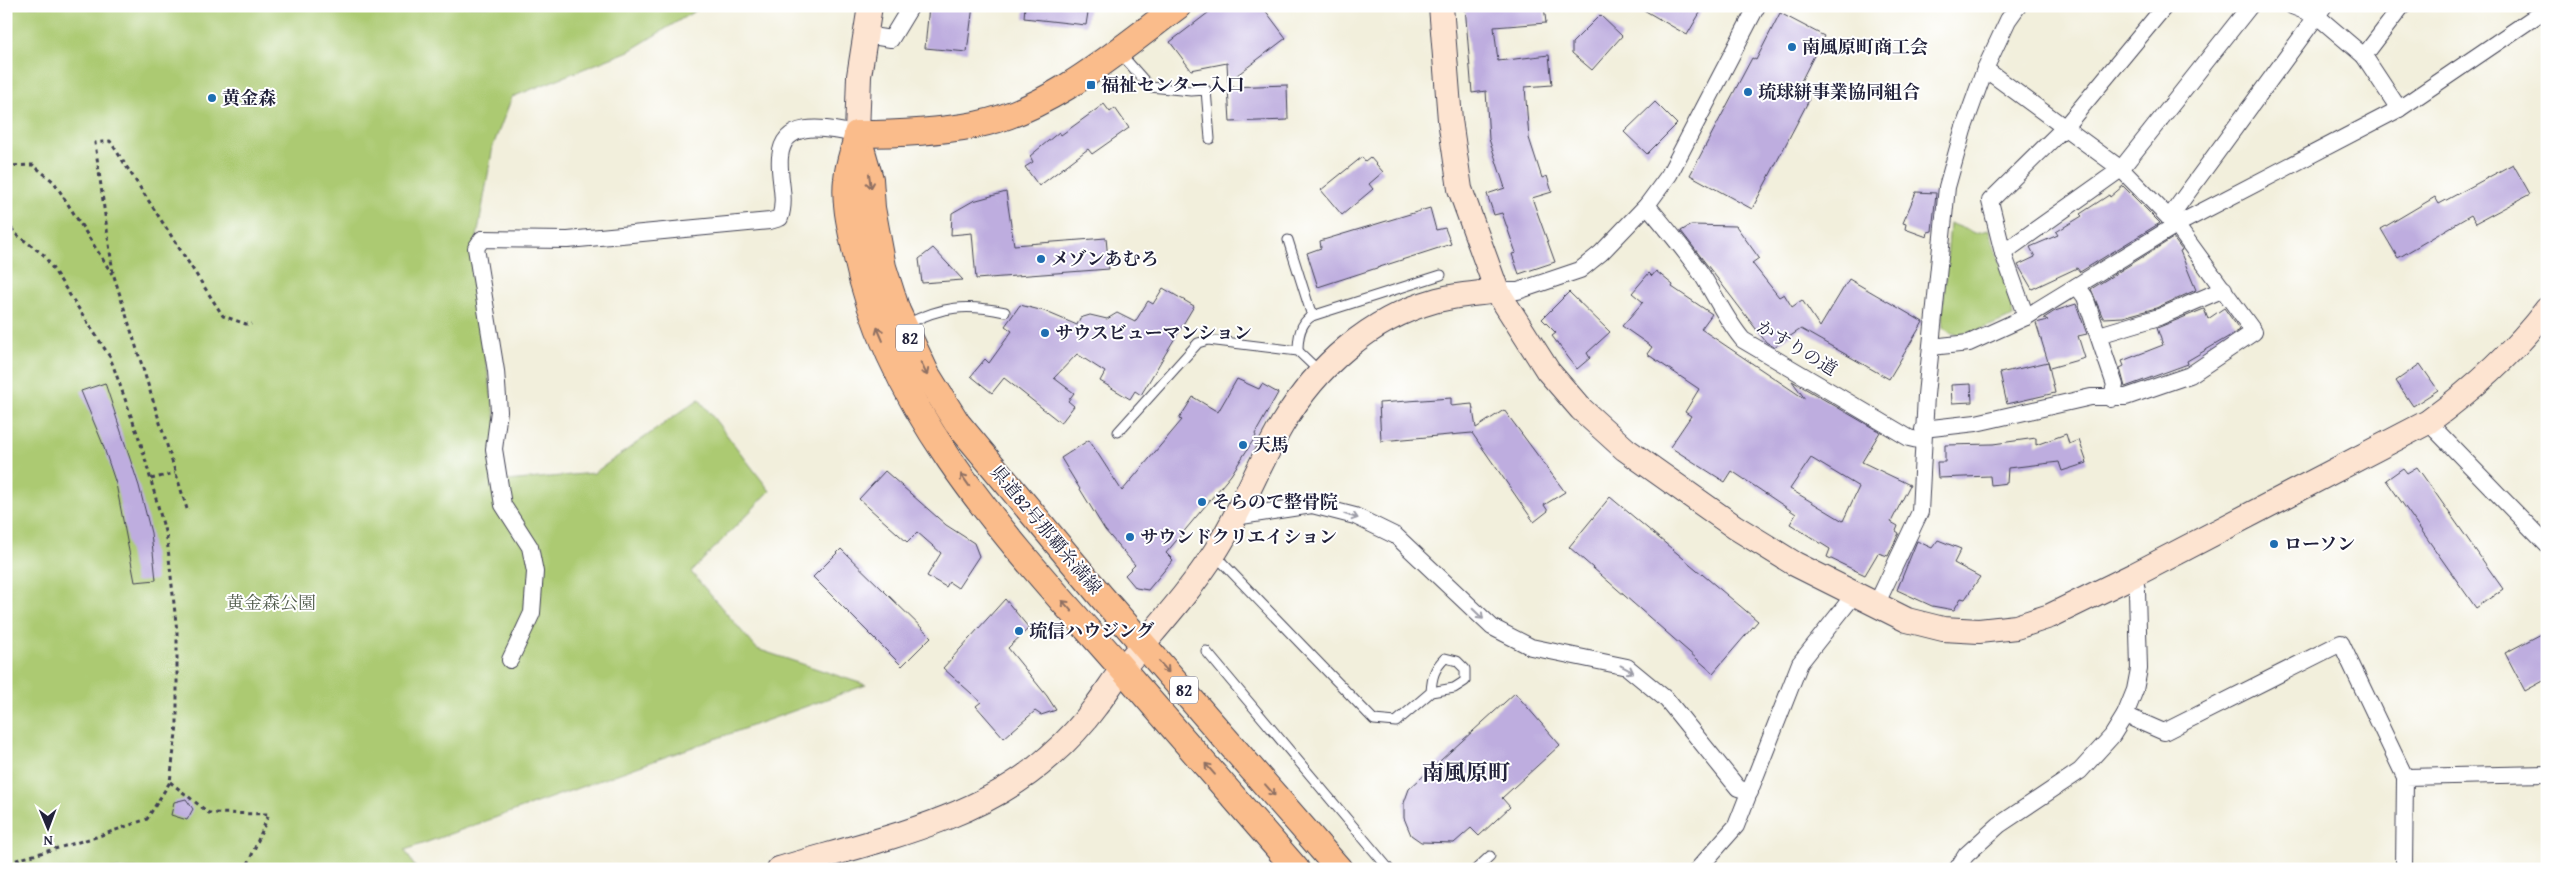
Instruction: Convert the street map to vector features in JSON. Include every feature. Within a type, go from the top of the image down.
[{"type":"main road","points":[[857,134],[912,133],[976,125],[1007,115],[1080,79],[1178,6]]},
{"type":"main road","name":"県道82号那覇糸満線","points":[[857,134],[870,179],[872,208],[883,267],[904,325],[927,375],[957,423],[1011,489],[1339,869]]},
{"type":"main road","name":"県道82号那覇糸満線","points":[[857,134],[846,180],[850,224],[859,271],[878,331],[900,378],[924,422],[978,498],[1047,585],[1296,869]]},
{"type":"street","points":[[510,660],[532,614],[535,572],[530,546],[503,505],[494,449],[499,411],[496,371],[476,248],[482,239],[568,240],[770,221],[780,218],[783,207],[780,155],[791,135],[804,128],[816,127],[857,134],[860,76],[870,6]]},
{"type":"street","points":[[865,35],[891,39],[912,6]]},
{"type":"street","points":[[1441,6],[1450,120],[1460,189],[1497,292],[1548,372],[1581,409],[1625,449],[1735,527],[1795,564],[1907,620],[1943,629],[1979,632],[2016,627],[2050,616],[2134,575],[2428,422],[2464,396],[2495,367],[2533,328],[2547,309]]},
{"type":"street","points":[[778,869],[896,834],[987,800],[1018,781],[1050,756],[1094,709],[1122,669],[1144,644],[1214,554],[1283,422],[1320,372],[1367,332],[1413,308],[1444,299],[1518,291],[1580,270],[1601,253],[1647,205],[1669,175],[1757,6]]},
{"type":"street","points":[[1876,605],[1920,512],[1923,435],[1947,187],[1963,130],[1985,69],[2008,20],[2018,6]]},
{"type":"street","points":[[2026,317],[2003,253],[1990,201],[2065,127],[2165,6]]},
{"type":"street","points":[[2003,253],[2121,169],[2250,6]]},
{"type":"street","points":[[2292,6],[2321,11],[2364,56],[2399,109]]},
{"type":"street","points":[[2364,56],[2402,6]]},
{"type":"street","points":[[2173,222],[2321,11]]},
{"type":"street","points":[[1931,347],[1969,342],[2026,317],[2077,286],[2173,222],[2399,109],[2540,12]]},
{"type":"street","points":[[1923,435],[2084,398],[2111,399],[2126,397],[2190,375],[2254,332],[2173,222],[2121,169],[1985,69]]},
{"type":"street","name":"かすりの道","points":[[1647,205],[1682,246],[1703,277],[1731,326],[1743,340],[1910,438],[1923,435]]},
{"type":"street","points":[[2077,286],[2085,296],[2115,385],[2111,399]]},
{"type":"street","points":[[2099,335],[2159,317],[2224,289]]},
{"type":"street","points":[[2428,422],[2547,546]]},
{"type":"street","points":[[1235,517],[1312,505],[1355,516],[1396,536],[1492,627],[1532,647],[1628,667],[1667,700],[1738,788],[1750,792]]},
{"type":"street","points":[[1957,869],[1966,855],[1999,825],[2080,771],[2112,736],[2126,715],[2135,690],[2139,669],[2137,591],[2134,575]]},
{"type":"street","points":[[1698,869],[1736,826],[1800,663],[1854,595]]},
{"type":"street","points":[[2126,715],[2164,732],[2341,643],[2405,778],[2404,869]]},
{"type":"street","points":[[2405,778],[2547,774]]},
{"type":"lane","points":[[1118,50],[1150,86],[1191,91],[1206,90],[1210,139]]},
{"type":"lane","points":[[1288,240],[1312,316]]},
{"type":"lane","points":[[1298,351],[1300,331],[1307,318],[1441,275]]},
{"type":"lane","points":[[904,325],[935,311],[962,306],[978,306],[1006,312]]},
{"type":"lane","points":[[1118,432],[1198,343],[1208,340],[1298,351],[1320,372]]},
{"type":"lane","points":[[1214,554],[1374,720],[1396,722],[1431,692]]},
{"type":"lane","points":[[1206,651],[1389,869]]},
{"type":"lane","points":[[1476,869],[1490,856]]},
{"type":"path","points":[[187,509],[115,279],[95,143],[110,141],[223,316],[246,324],[252,324]]},
{"type":"path","points":[[6,166],[33,165],[54,182],[115,279]]},
{"type":"path","points":[[6,222],[17,235],[44,255],[110,357],[141,444],[168,539],[177,632],[177,725],[170,782],[147,819],[96,837],[6,863]]},
{"type":"path","points":[[151,479],[175,473]]},
{"type":"path","points":[[170,782],[209,813],[270,814],[246,869]]},
{"type":"green space","name":"黄金森公園","points":[[6,6],[703,6],[629,51],[512,97],[493,146],[471,272],[506,481],[594,473],[699,399],[770,491],[691,572],[757,649],[866,685],[405,850],[416,869],[6,869]]},
{"type":"green space","points":[[1950,223],[1975,233],[1989,230],[2013,307],[2012,316],[1970,332],[1958,334],[1943,328],[1942,318]]},
{"type":"building","points":[[929,6],[973,6],[967,52],[925,48]]},
{"type":"building","points":[[1025,6],[1089,6],[1086,25],[1024,18]]},
{"type":"building","points":[[1217,6],[1262,6],[1286,38],[1228,82],[1227,63],[1191,70],[1170,42]]},
{"type":"building","points":[[1465,6],[1544,6],[1546,23],[1494,27],[1498,61],[1549,55],[1552,85],[1525,87],[1529,138],[1542,178],[1547,176],[1552,192],[1532,198],[1555,262],[1519,274],[1512,254],[1516,253],[1502,213],[1494,215],[1487,194],[1505,188],[1489,139],[1486,91],[1472,93]]},
{"type":"building","points":[[1637,6],[1704,6],[1687,35]]},
{"type":"building","points":[[1780,13],[1824,36],[1795,93],[1809,100],[1752,209],[1690,175],[1752,58],[1756,60]]},
{"type":"building","points":[[1600,15],[1622,36],[1592,70],[1572,53],[1572,43]]},
{"type":"building","points":[[1287,85],[1288,120],[1230,122],[1228,87]]},
{"type":"building","points":[[1655,102],[1677,124],[1647,154],[1624,132]]},
{"type":"building","points":[[1104,104],[1110,112],[1115,108],[1129,128],[1092,154],[1088,149],[1039,186],[1025,167],[1033,162],[1030,156],[1059,132],[1061,135]]},
{"type":"building","points":[[1362,157],[1365,161],[1370,157],[1383,172],[1369,184],[1373,189],[1342,215],[1321,190]]},
{"type":"building","points":[[2513,164],[2530,194],[2476,223],[2471,215],[2398,258],[2381,229],[2435,197],[2439,204]]},
{"type":"building","points":[[2123,186],[2160,223],[2080,272],[2077,268],[2032,289],[2018,265],[2035,257],[2030,247],[2058,235],[2056,232],[2082,216],[2080,214],[2109,195],[2110,197]]},
{"type":"building","name":"メゾンあむろ","points":[[1006,192],[1014,245],[1106,238],[1109,269],[976,279],[972,233],[951,235],[952,213],[973,201]]},
{"type":"building","points":[[1916,192],[1936,193],[1932,231],[1928,232],[1927,237],[1905,229],[1906,224],[1903,223]]},
{"type":"building","points":[[1430,208],[1436,230],[1445,228],[1451,244],[1318,287],[1307,253],[1321,248],[1320,241]]},
{"type":"building","points":[[1691,225],[1736,226],[1759,258],[1752,263],[1779,297],[1784,294],[1792,307],[1802,300],[1820,327],[1849,279],[1923,322],[1889,379],[1801,329],[1774,347],[1766,342],[1681,231]]},
{"type":"building","points":[[2173,238],[2182,250],[2180,251],[2196,290],[2156,308],[2123,317],[2103,318],[2091,289]]},
{"type":"building","points":[[933,248],[963,280],[922,283],[919,259]]},
{"type":"building","points":[[1656,271],[1673,285],[1672,287],[1712,314],[1701,329],[1805,399],[1792,381],[1880,432],[1862,462],[1910,485],[1891,522],[1898,526],[1896,531],[1899,533],[1888,556],[1878,553],[1865,575],[1827,557],[1830,549],[1790,524],[1796,514],[1732,471],[1725,482],[1670,447],[1691,416],[1685,412],[1699,389],[1647,354],[1652,347],[1622,326],[1643,302],[1632,293],[1649,273],[1652,276]],"holes":[[[1811,458],[1859,487],[1843,521],[1790,489]]]},
{"type":"building","points":[[1163,288],[1194,306],[1141,395],[1135,391],[1130,399],[1100,381],[1105,372],[1077,354],[1054,378],[1074,393],[1068,401],[1074,406],[1061,423],[1004,378],[992,393],[971,376],[985,359],[989,363],[1012,331],[1005,326],[1020,305],[1044,311],[1077,325],[1080,318],[1090,315],[1107,319],[1117,313],[1135,322],[1148,301],[1153,304]]},
{"type":"building","points":[[1569,292],[1610,332],[1587,353],[1590,358],[1577,369],[1552,336],[1556,333],[1542,319]]},
{"type":"building","points":[[2076,304],[2087,334],[2078,336],[2085,358],[2050,368],[2036,323],[2048,320],[2044,318],[2055,311]]},
{"type":"building","points":[[2224,308],[2240,330],[2187,361],[2188,364],[2125,387],[2120,368],[2124,366],[2122,361],[2163,345],[2157,328],[2204,309],[2208,319]]},
{"type":"building","points":[[2048,362],[2055,393],[2007,404],[2000,373]]},
{"type":"building","points":[[2420,364],[2438,390],[2413,406],[2396,381]]},
{"type":"building","points":[[1237,379],[1259,389],[1262,384],[1278,393],[1255,434],[1256,436],[1231,475],[1166,553],[1173,560],[1148,590],[1136,588],[1125,575],[1135,565],[1105,530],[1061,458],[1089,440],[1122,491],[1182,420],[1179,419],[1193,397],[1218,412]]},
{"type":"building","points":[[105,383],[139,486],[151,533],[156,580],[135,582],[116,484],[102,442],[81,391]]},
{"type":"building","points":[[1971,384],[1972,402],[1952,403],[1951,385]]},
{"type":"building","points":[[1451,398],[1451,406],[1472,404],[1476,428],[1504,410],[1565,492],[1544,505],[1548,511],[1534,522],[1472,433],[1381,441],[1379,403]]},
{"type":"building","points":[[2066,434],[2069,444],[2079,440],[2087,463],[2062,471],[2059,462],[2008,468],[2007,483],[1991,485],[1990,476],[1938,478],[1937,462],[1945,462],[1945,445],[1993,444],[2036,438],[2036,445]]},
{"type":"building","points":[[2417,467],[2503,589],[2476,608],[2386,480],[2403,468],[2407,473]]},
{"type":"building","points":[[885,471],[946,525],[974,543],[979,556],[958,588],[949,582],[946,587],[927,576],[941,553],[917,532],[907,542],[859,499]]},
{"type":"building","points":[[1610,497],[1758,621],[1713,673],[1569,547]]},
{"type":"building","points":[[1938,540],[1961,549],[1954,563],[1980,577],[1965,599],[1961,598],[1954,610],[1932,606],[1897,590],[1917,541],[1932,548]]},
{"type":"building","points":[[841,549],[931,637],[902,666],[813,577]]},
{"type":"building","points":[[1005,599],[1029,628],[1008,648],[1056,710],[1041,715],[1035,711],[1004,738],[976,706],[981,702],[943,668]]},
{"type":"building","points":[[2547,631],[2547,679],[2525,691],[2505,653]]},
{"type":"building","points":[[1515,693],[1560,745],[1502,798],[1510,807],[1479,836],[1471,828],[1454,843],[1421,842],[1411,835],[1404,818],[1404,803],[1409,789]]},
{"type":"building","points":[[186,799],[193,809],[187,820],[171,815],[174,802]]},
{"type":"place","name":"南風原町商工会","points":[[1792,47]]},
{"type":"place","name":"福祉センター入口","points":[[1091,85]]},
{"type":"place","name":"琉球絣事業協同組合","points":[[1748,92]]},
{"type":"place","name":"黄金森","points":[[212,98]]},
{"type":"place","name":"メゾンあむろ","points":[[1041,259]]},
{"type":"place","name":"サウスビューマンション","points":[[1045,333]]},
{"type":"place","name":"天馬","points":[[1243,445]]},
{"type":"place","name":"そらのて整骨院","points":[[1202,502]]},
{"type":"place","name":"サウンドクリエイション","points":[[1130,537]]},
{"type":"place","name":"ローソン","points":[[2274,544]]},
{"type":"place","name":"琉信ハウジング","points":[[1019,631]]},
{"type":"district","name":"南風原町","points":[[1466,772]]}]
